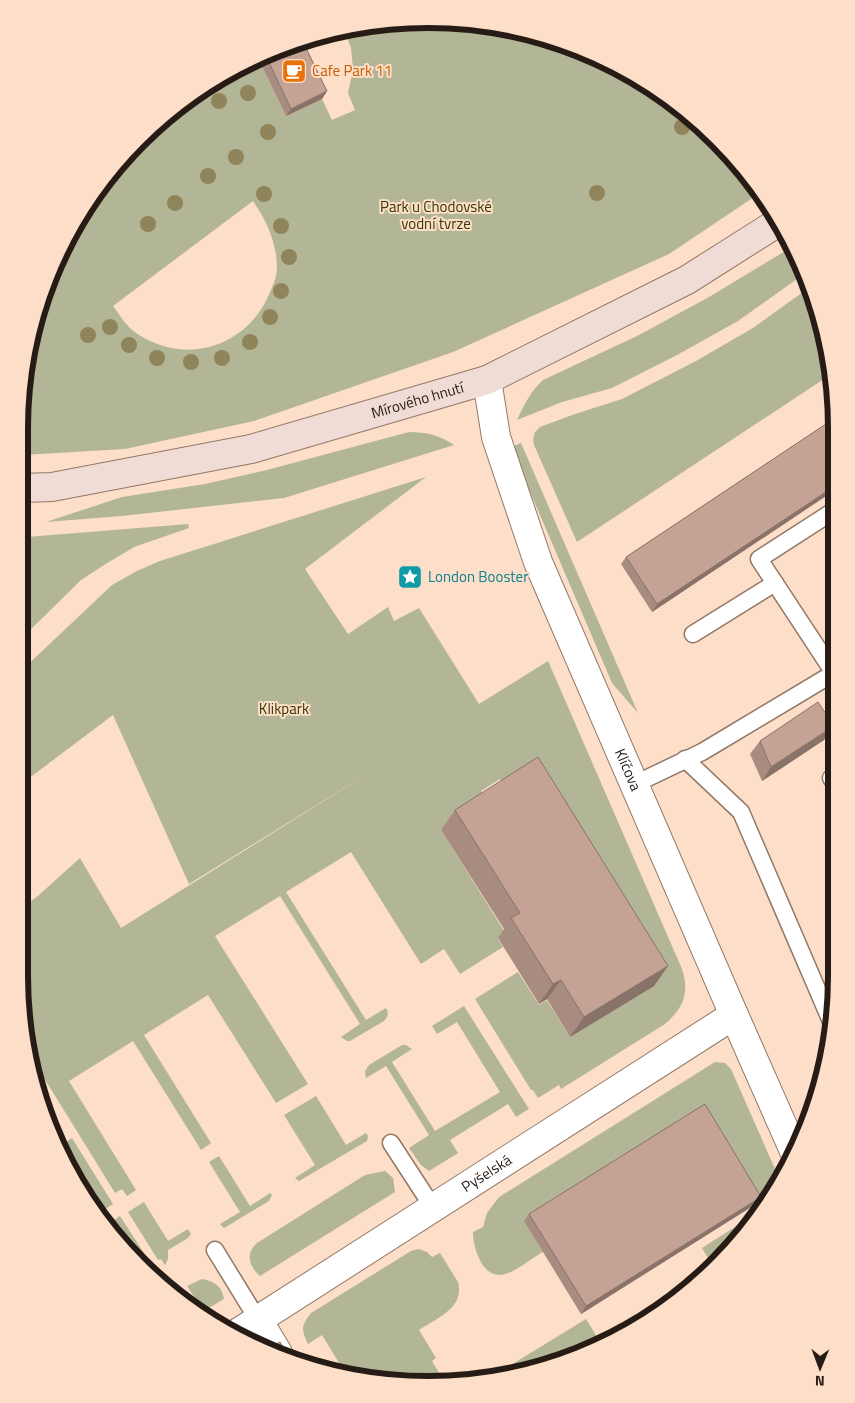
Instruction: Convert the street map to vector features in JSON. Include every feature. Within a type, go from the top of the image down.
[{"type":"main road","name":"Mírového hnutí","points":[[28,488],[52,487],[251,449],[487,380],[687,280],[773,226]]},
{"type":"street","name":"Klíčova","points":[[487,380],[496,437],[538,562],[790,1143]]},
{"type":"street","name":"Pyšelská","points":[[248,1326],[432,1206],[734,1015]]},
{"type":"street","points":[[248,1326],[264,1340]]},
{"type":"lane","points":[[828,515],[759,559],[828,664]]},
{"type":"lane","points":[[693,634],[775,583]]},
{"type":"lane","points":[[635,784],[702,752],[828,677]]},
{"type":"lane","points":[[685,759],[741,812],[826,1010]]},
{"type":"lane","points":[[391,1143],[432,1206]]},
{"type":"lane","points":[[215,1250],[248,1326]]},
{"type":"green space","name":"Park u Chodovské vodní tvrze","points":[[401,28],[454,28],[506,35],[531,41],[581,58],[628,81],[671,110],[710,145],[754,197],[669,254],[453,352],[254,421],[125,449],[28,455],[28,401],[35,349],[41,324],[58,274],[69,251],[81,227],[110,184],[145,145],[184,110],[228,81],[261,64],[286,116],[322,99],[332,120],[355,110],[348,93],[353,70],[351,48],[346,36]],"holes":[[[253,201],[267,225],[277,259],[277,272],[273,285],[266,301],[254,318],[240,332],[224,342],[206,348],[187,350],[150,341],[132,330],[113,306]]]},
{"type":"green space","points":[[786,251],[798,278],[738,321],[612,388],[562,402],[517,420],[531,394],[543,380],[637,336],[709,297]]},
{"type":"green space","points":[[803,292],[814,324],[824,379],[577,542],[534,445],[535,432],[540,427],[622,399],[696,361],[753,328]]},
{"type":"green space","points":[[409,432],[433,435],[454,445],[284,498],[122,516],[46,522],[122,497],[205,484],[267,470]]},
{"type":"green space","points":[[521,443],[638,713],[612,683],[519,466],[514,446]]},
{"type":"green space","name":"Klikpark","points":[[426,477],[305,569],[348,634],[388,607],[394,621],[419,608],[479,704],[548,661],[682,969],[685,993],[680,1006],[671,1018],[665,1024],[561,1089],[559,1085],[538,1098],[533,1090],[531,1090],[475,999],[518,972],[539,1005],[547,1000],[570,1037],[506,788],[500,779],[481,791],[488,801],[441,830],[506,934],[498,939],[503,947],[460,974],[444,949],[421,964],[351,852],[286,892],[366,1020],[386,1008],[387,1010],[388,1015],[384,1021],[347,1041],[341,1037],[360,1024],[280,896],[215,936],[308,1084],[276,1103],[208,995],[144,1035],[211,1143],[201,1150],[133,1041],[69,1081],[136,1190],[127,1196],[122,1189],[115,1193],[39,1069],[28,1002],[28,903],[80,858],[121,928],[375,769],[189,884],[113,715],[28,779],[28,664],[112,585],[160,561]]},
{"type":"green space","points":[[188,524],[189,528],[134,547],[104,565],[81,580],[28,632],[28,537]]},
{"type":"green space","points":[[464,1006],[529,1109],[516,1117],[508,1104],[450,1140],[458,1153],[429,1171],[421,1165],[409,1148],[429,1135],[386,1066],[366,1078],[365,1071],[369,1065],[402,1045],[412,1049],[392,1062],[435,1131],[500,1092],[457,1022],[437,1034],[432,1026]]},
{"type":"green space","points":[[715,1062],[725,1063],[731,1069],[776,1172],[756,1204],[750,1193],[525,1221],[543,1252],[510,1272],[497,1275],[491,1273],[481,1262],[473,1239],[473,1232],[483,1227],[487,1213],[499,1197]]},
{"type":"green space","points":[[316,1096],[346,1145],[366,1133],[368,1136],[367,1141],[299,1181],[295,1178],[315,1165],[284,1115]]},
{"type":"green space","points":[[72,1138],[113,1204],[104,1210],[81,1176],[65,1143]]},
{"type":"green space","points":[[219,1156],[250,1206],[270,1193],[272,1195],[269,1201],[224,1228],[220,1224],[240,1212],[209,1162]]},
{"type":"green space","points":[[385,1171],[393,1178],[395,1192],[260,1276],[256,1272],[251,1264],[250,1255],[257,1243],[365,1175]]},
{"type":"green space","points":[[144,1202],[168,1241],[188,1229],[191,1234],[188,1238],[168,1250],[168,1259],[165,1265],[161,1259],[158,1260],[128,1212]]},
{"type":"green space","points":[[120,1216],[150,1263],[127,1239],[112,1221]]},
{"type":"green space","points":[[742,1223],[709,1259],[702,1248]]},
{"type":"green space","points":[[419,1249],[427,1252],[432,1257],[440,1253],[458,1282],[459,1291],[453,1305],[448,1311],[419,1330],[436,1358],[432,1361],[441,1376],[401,1375],[349,1368],[341,1366],[322,1335],[308,1344],[303,1328],[305,1321],[311,1313],[411,1251]]},
{"type":"green space","points":[[202,1279],[210,1281],[217,1285],[224,1299],[207,1309],[196,1302],[187,1286]]},
{"type":"green space","points":[[586,1319],[597,1337],[556,1354],[506,1368]]},
{"type":"building","points":[[305,47],[327,91],[291,109],[268,61]]},
{"type":"building","points":[[828,423],[828,491],[657,604],[626,557]]},
{"type":"building","points":[[818,702],[828,717],[828,730],[771,767],[760,741]]},
{"type":"building","points":[[538,757],[668,966],[584,1017],[561,980],[553,984],[511,918],[520,913],[455,810]]},
{"type":"building","points":[[705,1104],[761,1197],[586,1306],[529,1214]]},
{"type":"building","points":[[280,1342],[284,1349],[274,1345]]},
{"type":"place","name":"Cafe Park 11","points":[[294,71]]},
{"type":"place","name":"London Booster","points":[[410,577]]}]
